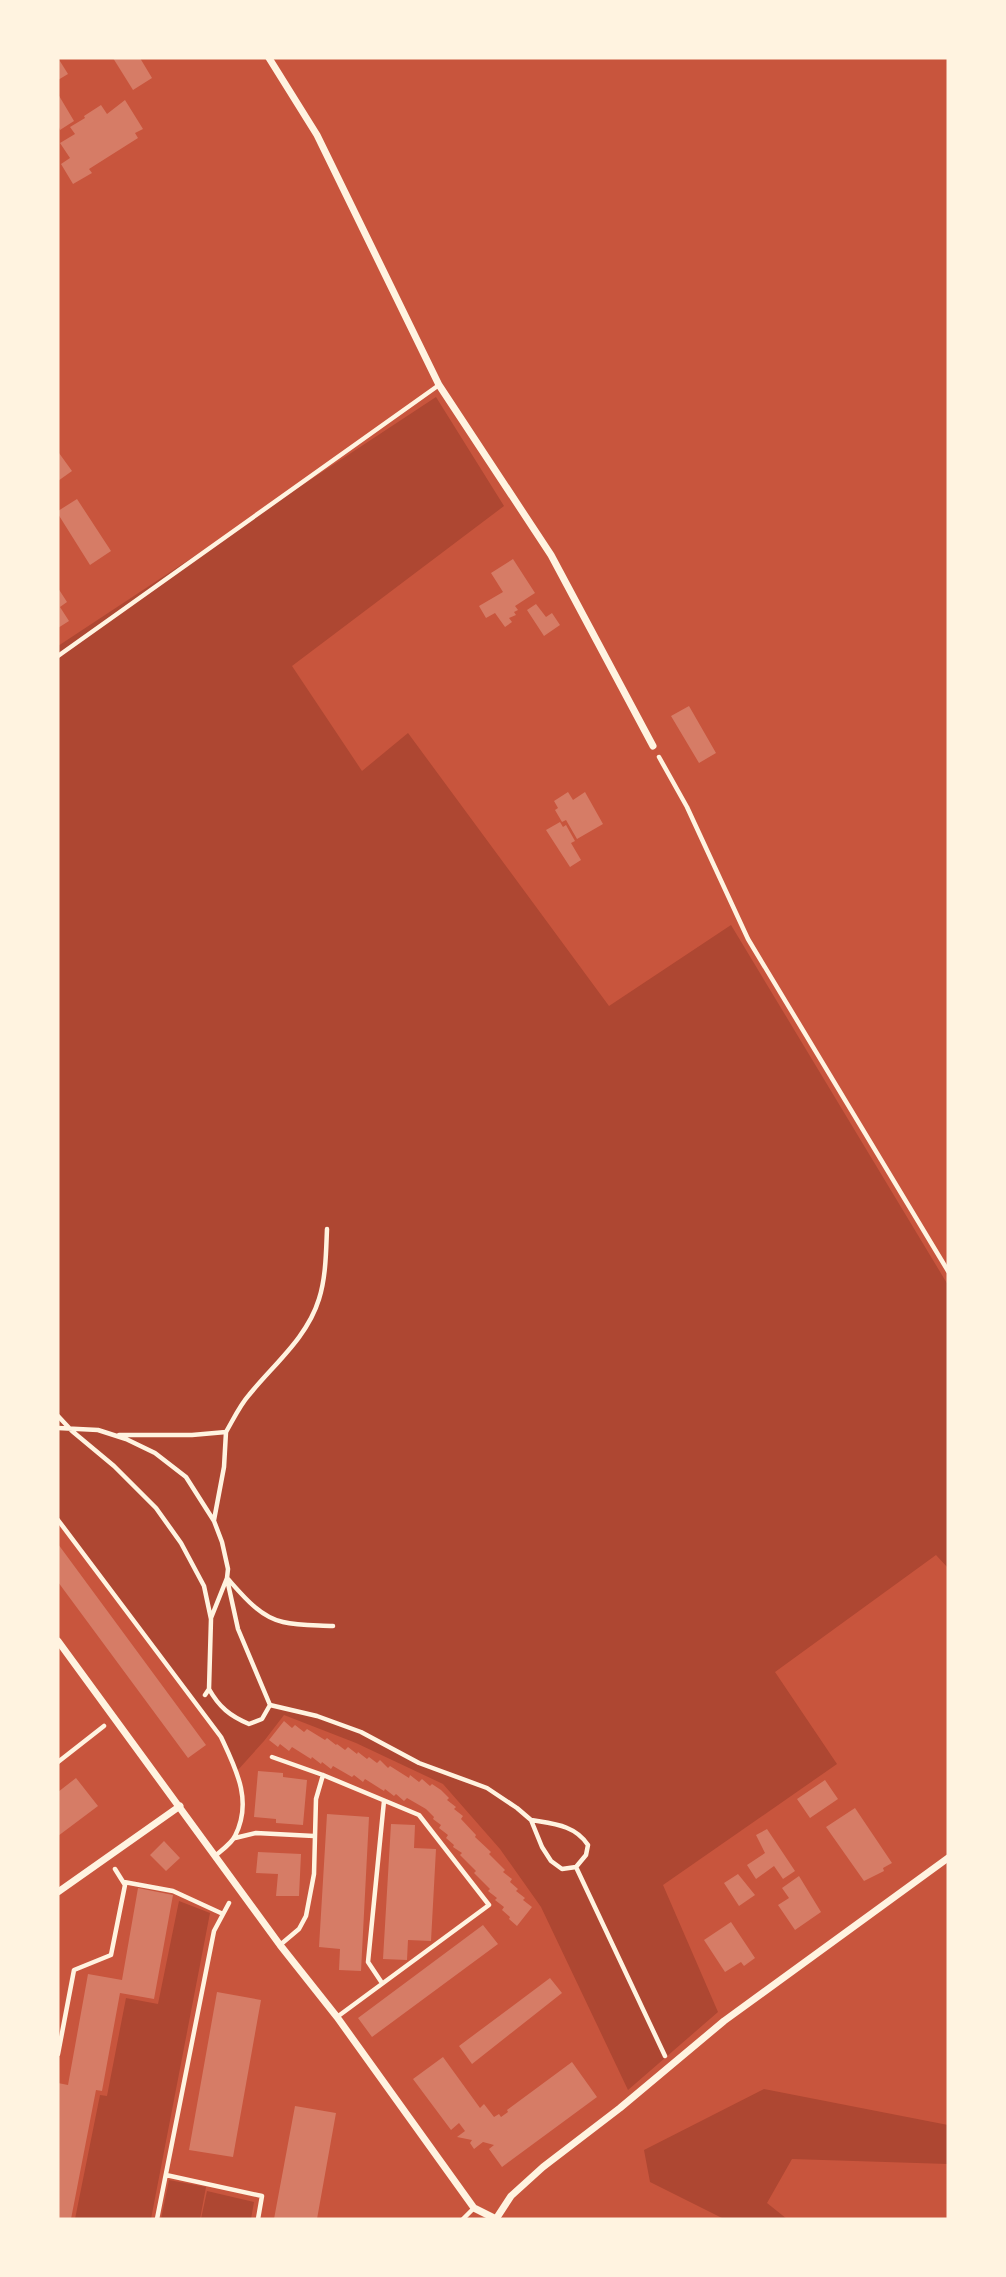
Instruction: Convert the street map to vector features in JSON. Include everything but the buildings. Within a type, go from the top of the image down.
[{"type":"street","points":[[269,58],[317,135],[439,386],[551,555],[653,746]]},
{"type":"street","points":[[58,1642],[280,1945],[337,2017],[474,2208],[496,2219],[511,2196],[724,2021],[948,1858]]},
{"type":"street","points":[[58,1892],[180,1806]]},
{"type":"lane","points":[[58,656],[439,386]]},
{"type":"lane","points":[[58,1520],[221,1737],[243,1791],[243,1811],[234,1838],[216,1855]]},
{"type":"lane","points":[[272,1757],[419,1815],[489,1905],[337,2017]]},
{"type":"lane","points":[[280,1945],[299,1929],[306,1916],[314,1874],[316,1799],[323,1775]]},
{"type":"lane","points":[[382,1983],[368,1962],[384,1801]]},
{"type":"lane","points":[[234,1838],[256,1833],[314,1836]]},
{"type":"lane","points":[[463,2219],[474,2208]]},
{"type":"path","points":[[653,746],[687,807],[748,939],[948,1271]]},
{"type":"path","points":[[214,1521],[224,1467],[226,1432],[247,1396],[281,1362],[308,1325],[319,1299],[325,1266],[327,1229]]},
{"type":"path","points":[[58,1416],[156,1508],[181,1543],[204,1586],[211,1619],[209,1689],[200,1705]]},
{"type":"path","points":[[58,1429],[98,1430],[115,1435],[155,1453],[186,1477],[214,1521],[228,1569],[211,1619]]},
{"type":"path","points":[[115,1435],[226,1432]]},
{"type":"path","points":[[227,1578],[246,1599],[265,1614],[283,1622],[333,1626]]},
{"type":"path","points":[[227,1578],[237,1629],[271,1705]]},
{"type":"path","points":[[209,1689],[217,1704],[232,1717],[249,1724],[262,1719],[271,1705]]},
{"type":"path","points":[[271,1705],[317,1716],[361,1732],[419,1763],[487,1788],[531,1820],[551,1861],[562,1868],[576,1867],[586,1855],[588,1845],[581,1835],[571,1828],[531,1820]]},
{"type":"path","points":[[58,1762],[115,1718]]},
{"type":"path","points":[[58,2054],[74,1970],[111,1955],[125,1885],[108,1858]]},
{"type":"path","points":[[576,1867],[669,2066]]},
{"type":"path","points":[[123,1882],[173,1891],[223,1914]]},
{"type":"path","points":[[157,2219],[214,1931],[229,1903]]},
{"type":"path","points":[[166,2175],[262,2196],[258,2219]]},
{"type":"shaded area","points":[[436,397],[504,506],[292,666],[362,771],[408,733],[609,1006],[731,925],[948,1285],[948,1568],[936,1555],[775,1672],[837,1764],[663,1885],[718,2012],[628,2090],[541,1907],[500,1849],[443,1784],[356,1743],[284,1715],[237,1771],[221,1737],[58,1520],[58,646]]},
{"type":"shaded area","points":[[179,1901],[210,1913],[151,2219],[75,2219],[100,2095],[107,2096],[126,1998],[158,2004]]},
{"type":"shaded area","points":[[764,2089],[948,2125],[948,2164],[792,2159],[767,2203],[787,2219],[724,2219],[650,2182],[644,2150]]},
{"type":"shaded area","points":[[169,2180],[206,2187],[200,2219],[161,2219]]},
{"type":"shaded area","points":[[207,2191],[254,2202],[251,2219],[201,2219]]}]
